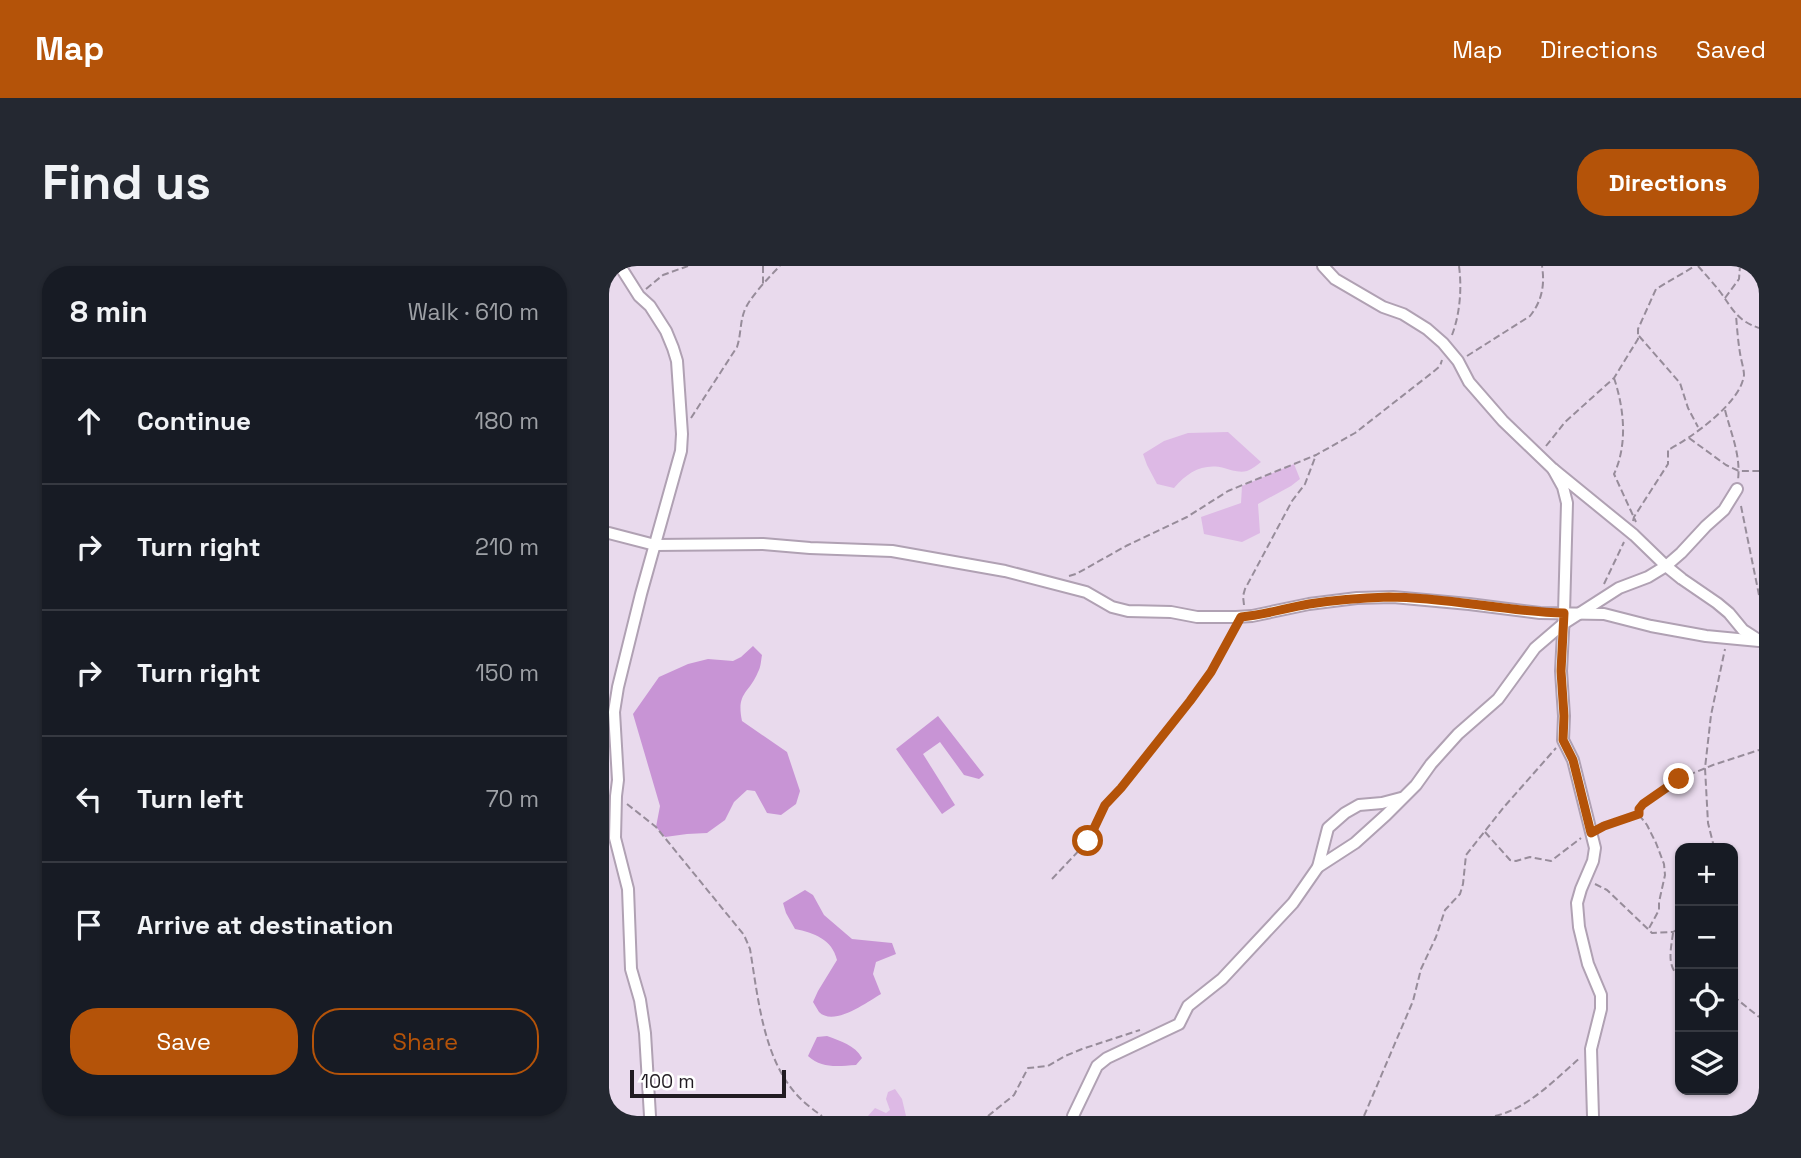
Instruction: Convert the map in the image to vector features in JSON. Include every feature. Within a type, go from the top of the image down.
[{"type":"street","points":[[620,266],[666,331],[677,361],[682,434],[681,451],[618,687],[614,712],[618,780],[615,838],[628,888],[631,970],[641,1000],[650,1116]]},
{"type":"street","points":[[1323,266],[1343,283],[1427,329],[1458,361],[1469,382],[1503,421],[1553,469],[1634,530],[1666,566],[1717,603],[1759,641]]},
{"type":"street","points":[[1553,469],[1563,487],[1567,503],[1561,671],[1563,740],[1573,760],[1595,848],[1593,861],[1577,903],[1579,927],[1588,964],[1601,995],[1601,1009],[1591,1049],[1593,1116]]},
{"type":"street","points":[[1582,613],[1619,588],[1648,577],[1666,566],[1724,510],[1737,489]]},
{"type":"street","points":[[609,533],[655,545],[763,544],[892,551],[1016,574],[1086,592],[1112,607],[1128,611],[1171,612],[1198,617],[1241,617],[1333,601],[1393,597],[1469,604],[1564,618],[1582,613],[1604,614],[1651,626],[1759,641]]},
{"type":"street","points":[[1318,867],[1355,843],[1403,798],[1458,734],[1498,699],[1535,648],[1564,618]]},
{"type":"street","points":[[1073,1116],[1097,1066],[1107,1058],[1179,1024],[1188,1006],[1222,979],[1293,903],[1318,867],[1328,828],[1359,805],[1403,798]]},
{"type":"path","points":[[639,296],[663,275],[688,266]]},
{"type":"path","points":[[763,266],[763,285]]},
{"type":"path","points":[[682,434],[737,347],[744,312],[780,266]]},
{"type":"path","points":[[1440,366],[1455,327],[1460,290],[1459,266]]},
{"type":"path","points":[[1067,577],[1187,517],[1228,491],[1316,455],[1355,433],[1440,366],[1458,361],[1530,316],[1541,296],[1542,266]]},
{"type":"path","points":[[1540,456],[1554,434],[1613,378],[1629,355],[1638,340],[1638,329],[1656,289],[1697,266],[1736,315],[1745,323],[1759,328]]},
{"type":"path","points":[[1725,299],[1739,279],[1739,266]]},
{"type":"path","points":[[1634,530],[1633,517],[1668,464],[1668,450],[1725,409],[1737,392],[1744,375],[1736,315]]},
{"type":"path","points":[[1638,336],[1680,383],[1688,408],[1699,429]]},
{"type":"path","points":[[1598,591],[1607,580],[1619,550],[1634,530],[1633,517],[1614,474],[1622,453],[1622,416],[1619,393],[1613,378]]},
{"type":"path","points":[[1688,438],[1725,465],[1739,471],[1759,471]]},
{"type":"path","points":[[1052,879],[1088,841],[1105,805],[1211,672],[1245,608],[1245,589],[1292,502],[1305,484],[1316,455]]},
{"type":"path","points":[[1713,843],[1708,822],[1705,768],[1711,715],[1727,638]]},
{"type":"path","points":[[1364,1116],[1413,1001],[1421,969],[1445,910],[1460,894],[1466,855],[1563,740]]},
{"type":"path","points":[[1648,930],[1659,911],[1658,902],[1665,875],[1664,864],[1639,809],[1679,779],[1759,750]]},
{"type":"path","points":[[616,796],[656,827],[744,935],[750,949],[770,1049],[778,1068],[796,1095],[823,1116]]},
{"type":"path","points":[[1484,831],[1510,860],[1530,858],[1551,861],[1575,842],[1604,826],[1639,814]]},
{"type":"path","points":[[1586,877],[1607,890],[1652,933],[1673,932],[1670,962],[1675,973]]},
{"type":"path","points":[[1738,1000],[1759,1017]]},
{"type":"path","points":[[988,1116],[1014,1096],[1028,1068],[1048,1066],[1082,1049],[1147,1027]]},
{"type":"path","points":[[1495,1116],[1506,1114],[1532,1099],[1591,1049]]},
{"type":"shaded area","points":[[1228,432],[1261,462],[1244,472],[1216,467],[1203,468],[1190,473],[1174,488],[1157,484],[1143,454],[1164,441],[1188,433]]},
{"type":"shaded area","points":[[1294,464],[1300,479],[1258,504],[1260,533],[1242,542],[1204,534],[1201,517],[1241,503],[1242,486]]},
{"type":"shaded area","points":[[753,646],[762,655],[759,670],[742,699],[742,721],[787,752],[800,791],[796,804],[781,815],[767,813],[755,791],[747,790],[734,802],[725,820],[707,833],[665,837],[656,827],[660,806],[633,714],[659,677],[688,664],[708,659],[733,661]]},
{"type":"shaded area","points":[[938,716],[984,775],[979,779],[964,775],[940,742],[923,754],[955,805],[942,814],[896,749]]},
{"type":"shaded area","points":[[805,890],[813,895],[824,915],[852,939],[892,943],[896,954],[876,962],[873,974],[881,994],[842,1015],[825,1016],[813,1002],[837,960],[835,953],[821,938],[795,929],[783,903]]},
{"type":"shaded area","points":[[827,1036],[851,1047],[862,1058],[856,1065],[843,1066],[825,1065],[813,1060],[808,1056],[817,1037]]},
{"type":"shaded area","points":[[895,1089],[902,1099],[906,1116],[868,1116],[875,1108],[886,1113],[890,1110],[886,1099],[888,1092]]},
{"type":"route","points":[[1088,841],[1105,805],[1211,672],[1241,617],[1357,598],[1393,597],[1541,613],[1564,613],[1561,671],[1563,740],[1573,760],[1591,833],[1639,814],[1643,804],[1679,779]]}]
